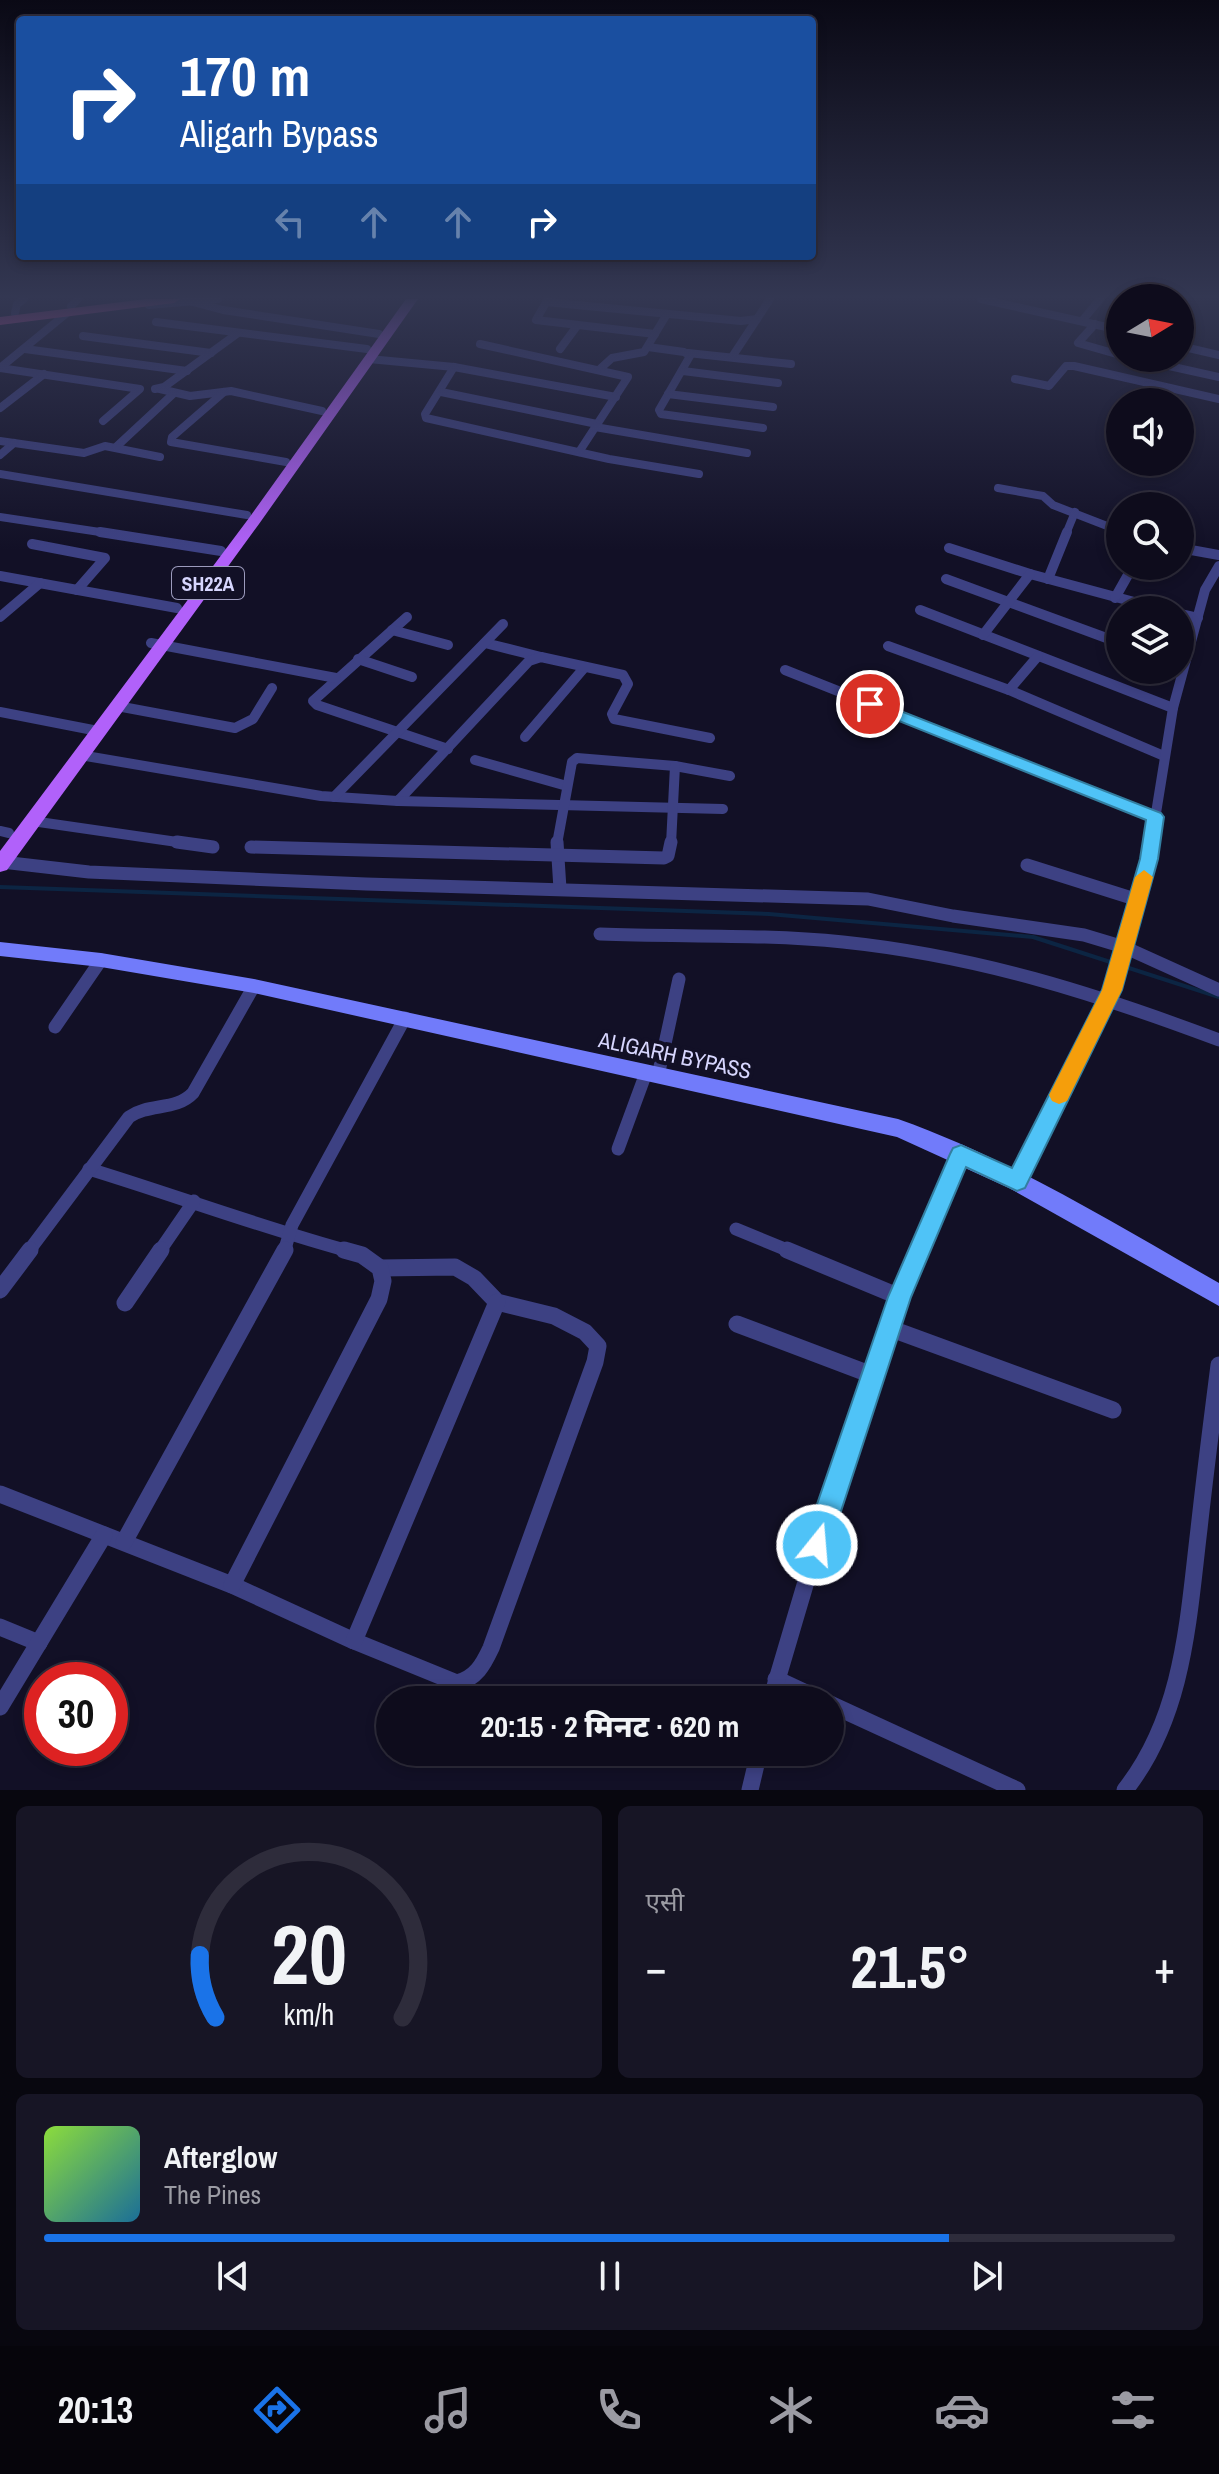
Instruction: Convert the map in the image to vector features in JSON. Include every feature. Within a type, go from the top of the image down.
[{"type":"main road","name":"SH22A","points":[[2,848],[32,821],[80,755],[92,729],[117,706],[177,608],[345,383]]},
{"type":"main road","name":"SH22A","points":[[2,848],[157,644],[347,383]]},
{"type":"main road","name":"ALIGARH BYPASS","points":[[0,937],[94,959]]},
{"type":"main road","name":"ALIGARH BYPASS","points":[[0,949],[94,959],[254,986],[898,1128],[1017,1181],[1219,1295]]},
{"type":"street","points":[[0,408],[4,401],[31,383]]},
{"type":"street","points":[[99,383],[160,389],[173,394],[203,396],[236,392],[322,411]]},
{"type":"street","points":[[160,389],[170,383]]},
{"type":"street","points":[[446,383],[428,408],[426,418],[579,452],[699,474]]},
{"type":"street","points":[[538,383],[616,397]]},
{"type":"street","points":[[579,452],[625,383]]},
{"type":"street","points":[[675,383],[659,410],[666,416],[763,428]]},
{"type":"street","points":[[1032,383],[1049,386],[1052,383]]},
{"type":"street","points":[[1147,383],[1219,399]]},
{"type":"street","points":[[103,421],[140,389]]},
{"type":"street","points":[[224,392],[172,437],[171,442],[286,462]]},
{"type":"street","points":[[441,392],[596,426],[747,453]]},
{"type":"street","points":[[116,447],[173,394]]},
{"type":"street","points":[[668,394],[773,407]]},
{"type":"street","points":[[0,441],[84,453],[99,446],[116,447],[160,457]]},
{"type":"street","points":[[0,455],[14,443]]},
{"type":"street","points":[[0,474],[247,515]]},
{"type":"street","points":[[998,488],[1043,496],[1053,505],[1106,525]]},
{"type":"street","points":[[1048,579],[1075,512]]},
{"type":"street","points":[[0,517],[221,551]]},
{"type":"street","points":[[32,544],[105,558],[77,590]]},
{"type":"street","points":[[949,548],[1108,596]]},
{"type":"street","points":[[1194,551],[1219,555]]},
{"type":"street","points":[[1194,630],[1205,590],[1219,566]]},
{"type":"street","points":[[983,635],[1030,574]]},
{"type":"street","points":[[0,576],[177,608]]},
{"type":"street","points":[[946,579],[1106,638]]},
{"type":"street","points":[[0,617],[40,583]]},
{"type":"street","points":[[920,610],[1173,708]]},
{"type":"street","points":[[407,617],[313,701],[317,705],[448,749]]},
{"type":"street","points":[[1194,617],[1198,618]]},
{"type":"street","points":[[334,797],[503,624]]},
{"type":"street","points":[[392,630],[448,645]]},
{"type":"street","points":[[485,643],[584,668],[615,671],[628,679],[612,714],[614,719],[710,738]]},
{"type":"street","points":[[157,644],[336,678]]},
{"type":"street","points":[[888,646],[1009,690],[1164,756]]},
{"type":"street","points":[[1009,690],[1038,656]]},
{"type":"street","points":[[398,801],[529,661],[541,657]]},
{"type":"street","points":[[358,659],[412,677]]},
{"type":"street","points":[[525,737],[584,668]]},
{"type":"street","points":[[785,670],[1155,817]]},
{"type":"street","points":[[1017,1181],[1110,994],[1149,859],[1178,684]]},
{"type":"street","points":[[117,706],[235,728],[244,727],[252,722],[272,688]]},
{"type":"street","points":[[0,712],[92,729]]},
{"type":"street","points":[[80,755],[334,797],[723,809]]},
{"type":"street","points":[[560,889],[556,854],[562,804],[572,762],[577,758],[675,766],[730,776]]},
{"type":"street","points":[[475,760],[567,786]]},
{"type":"street","points":[[251,847],[668,856],[675,766]]},
{"type":"street","points":[[32,821],[213,847]]},
{"type":"street","points":[[2,848],[104,873],[741,892],[815,899],[868,899],[953,916],[1063,931],[1123,951],[1219,990]]},
{"type":"street","points":[[1027,865],[1138,900]]},
{"type":"street","points":[[600,934],[877,946],[1110,994],[1219,1040]]},
{"type":"street","points":[[55,1027],[94,959]]},
{"type":"street","points":[[618,1149],[652,1075],[679,979]]},
{"type":"street","points":[[0,1290],[89,1169],[141,1108],[175,1103],[193,1093],[254,986]]},
{"type":"street","points":[[124,1542],[284,1252],[289,1235],[348,1118],[405,1018]]},
{"type":"street","points":[[774,1686],[872,1375],[900,1297],[961,1154]]},
{"type":"street","points":[[0,1494],[232,1585],[354,1641],[457,1683],[471,1680],[483,1667],[491,1648],[598,1346],[585,1332],[554,1316],[497,1302],[474,1278],[455,1267],[380,1268],[362,1255],[289,1235],[194,1201],[89,1169]]},
{"type":"street","points":[[125,1303],[194,1201]]},
{"type":"street","points":[[736,1229],[900,1297]]},
{"type":"street","points":[[232,1585],[379,1299],[383,1281],[380,1268]]},
{"type":"street","points":[[354,1641],[497,1302]]},
{"type":"street","points":[[737,1324],[872,1375]]},
{"type":"street","points":[[889,1328],[1113,1410]]},
{"type":"street","points":[[1125,1790],[1135,1780],[1157,1740],[1184,1653],[1219,1365]]},
{"type":"street","points":[[0,1707],[104,1535]]},
{"type":"street","points":[[0,1627],[39,1643]]},
{"type":"street","points":[[776,1679],[791,1686]]},
{"type":"street","points":[[844,1710],[1017,1790]]},
{"type":"street","points":[[750,1790],[756,1766]]},
{"type":"waterway","points":[[0,887],[769,914],[1033,937],[1219,997]]},
{"type":"slow traffic","points":[[1059,1095],[1112,990],[1144,877]]},
{"type":"route","points":[[817,1545],[900,1297],[961,1154],[1017,1181],[1112,990],[1149,859],[1155,817],[870,704]]}]
